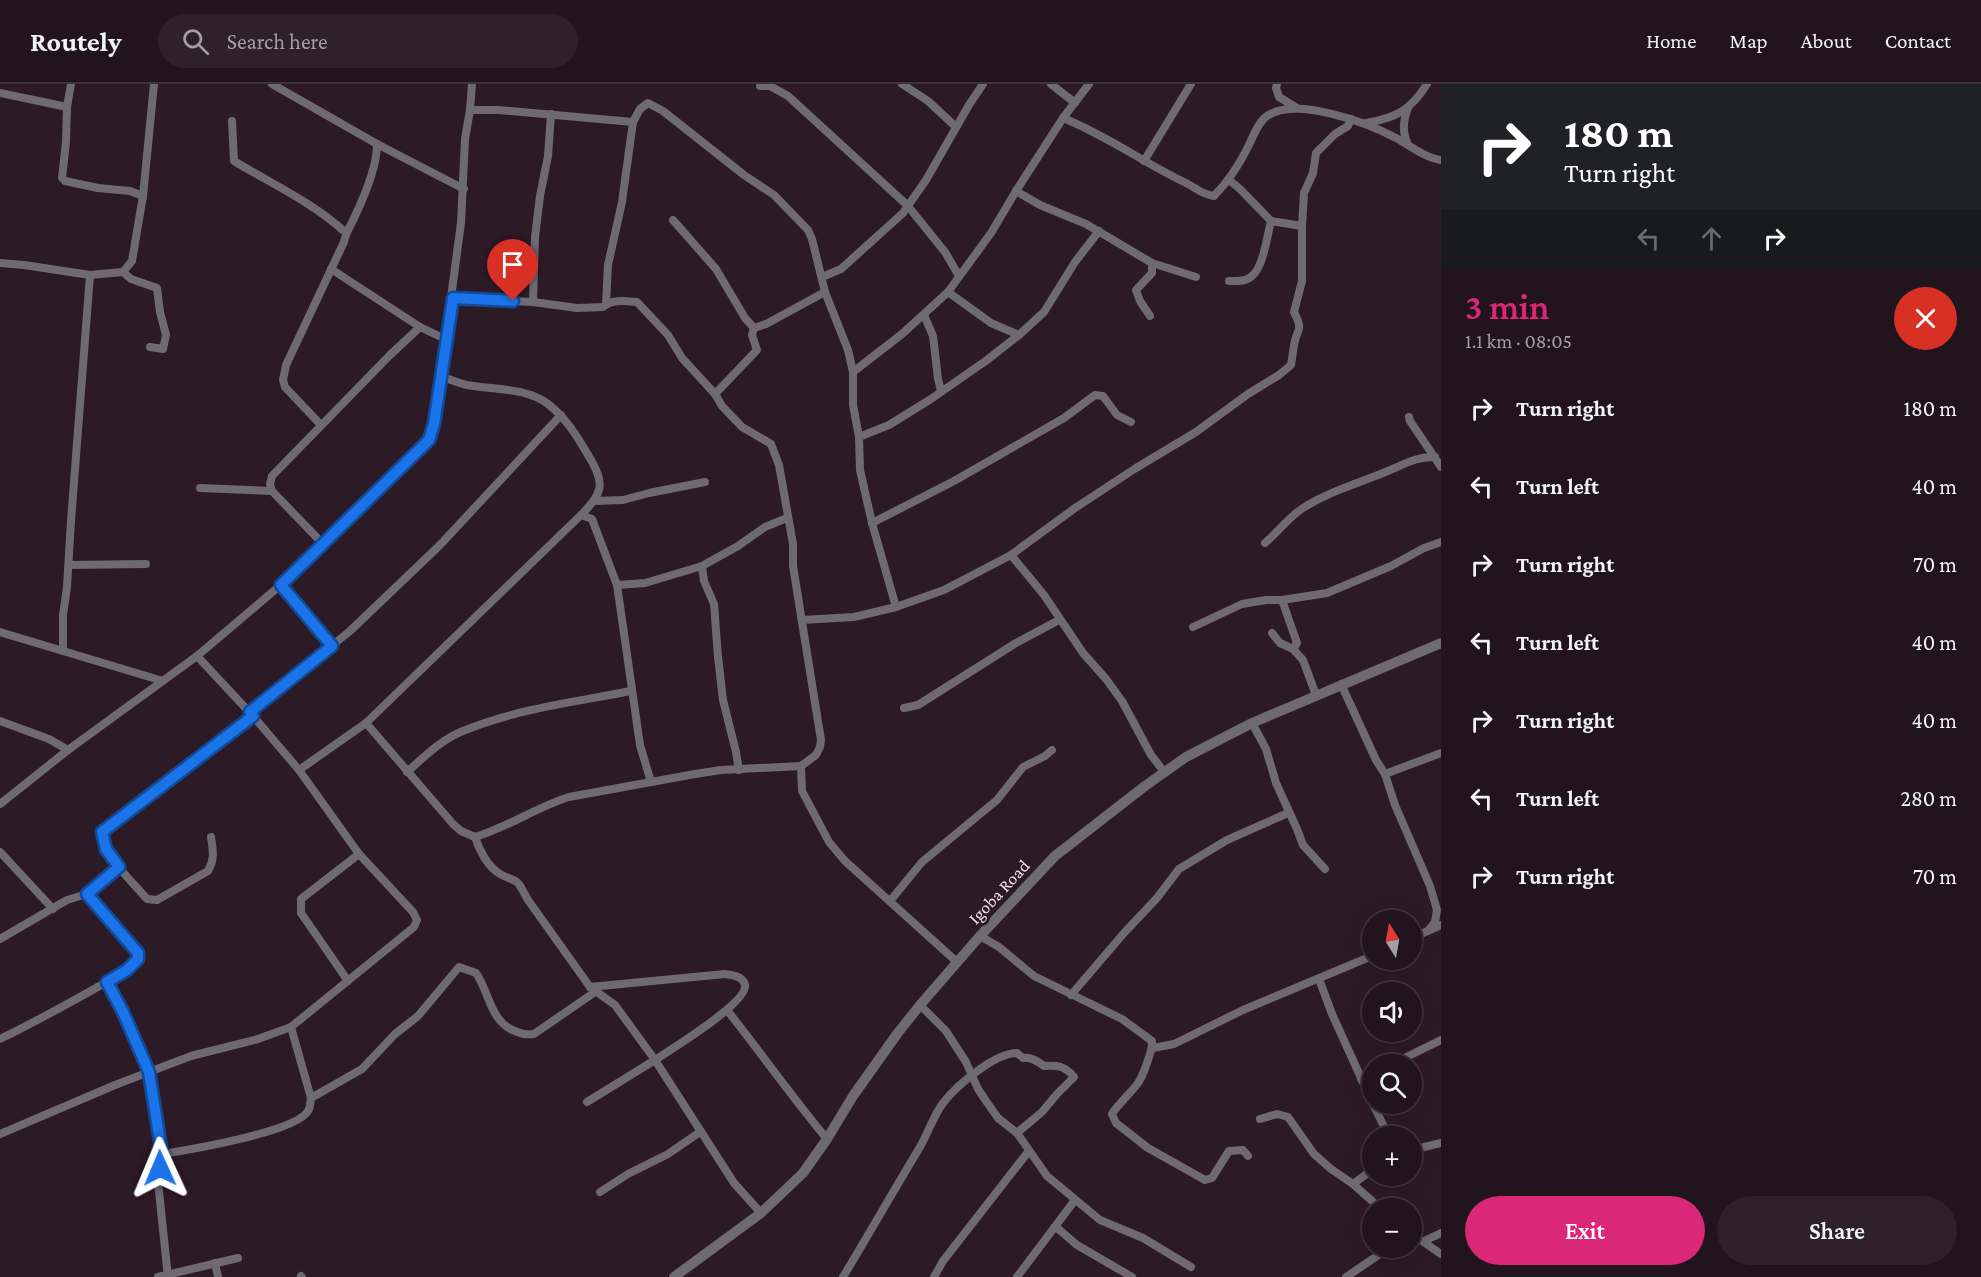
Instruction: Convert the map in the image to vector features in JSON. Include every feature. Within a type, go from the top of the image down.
[{"type":"street","points":[[71,84],[62,178],[65,181],[98,188],[130,191],[143,196]]},
{"type":"street","points":[[0,267],[24,265],[90,275],[123,272],[132,261],[143,196],[154,84]]},
{"type":"street","points":[[272,84],[464,189]]},
{"type":"street","points":[[0,804],[68,750],[197,656],[281,585],[429,440],[434,424],[453,298],[464,189],[465,139],[472,84]]},
{"type":"street","points":[[903,84],[928,101],[956,127]]},
{"type":"street","points":[[822,277],[841,269],[903,213],[926,180],[983,84]]},
{"type":"street","points":[[1051,84],[1076,103]]},
{"type":"street","points":[[853,372],[924,315],[948,292],[991,233],[1063,118],[1089,84]]},
{"type":"street","points":[[1144,161],[1191,84]]},
{"type":"street","points":[[1277,84],[1279,97],[1298,108],[1366,123],[1441,160]]},
{"type":"street","points":[[1408,145],[1403,133],[1403,121],[1408,108],[1427,84]]},
{"type":"street","points":[[760,86],[770,86],[788,96],[908,205],[945,252],[958,276]]},
{"type":"street","points":[[0,93],[67,107]]},
{"type":"street","points":[[606,304],[608,265],[622,202],[633,122],[644,105],[648,103],[774,195],[808,230],[825,292],[848,350],[853,372],[853,405],[859,437],[860,470],[872,523],[896,607]]},
{"type":"street","points":[[1063,118],[1082,126],[1167,175],[1196,188],[1205,196],[1214,196],[1229,180],[1259,125],[1267,116],[1298,108]]},
{"type":"street","points":[[1366,123],[1392,118],[1408,108]]},
{"type":"street","points":[[470,110],[498,110],[633,122]]},
{"type":"street","points":[[533,302],[535,237],[552,114]]},
{"type":"street","points":[[802,620],[854,617],[896,607],[944,590],[1011,555],[1075,508],[1196,432],[1291,365],[1295,341],[1300,333],[1300,324],[1294,312],[1302,281],[1304,192],[1313,173],[1316,153],[1335,134],[1348,126],[1351,119]]},
{"type":"street","points":[[232,121],[234,161],[296,195],[331,219],[345,232]]},
{"type":"street","points":[[321,425],[285,387],[283,380],[286,365],[344,242],[345,232],[355,218],[369,182],[378,144]]},
{"type":"street","points":[[1229,180],[1271,221],[1302,226]]},
{"type":"street","points":[[1016,190],[1040,205],[1099,231],[1152,263],[1196,277]]},
{"type":"street","points":[[673,220],[717,269],[745,318],[754,328]]},
{"type":"street","points":[[1229,281],[1243,281],[1253,276],[1261,262],[1271,221]]},
{"type":"street","points":[[859,437],[897,420],[987,360],[1019,335],[1044,312],[1075,262],[1099,231]]},
{"type":"street","points":[[1150,316],[1136,290],[1152,273],[1152,263]]},
{"type":"street","points":[[331,269],[420,327],[445,339]]},
{"type":"street","points":[[123,272],[131,279],[157,288],[166,335],[163,349],[150,347]]},
{"type":"street","points":[[63,651],[63,615],[69,565],[90,275]]},
{"type":"street","points":[[606,290],[619,301]]},
{"type":"street","points":[[754,328],[766,324],[825,292]]},
{"type":"street","points":[[948,292],[991,323],[1019,335]]},
{"type":"street","points":[[366,723],[453,824],[461,831],[476,837],[536,812],[552,802],[614,788],[712,771],[801,766],[816,755],[820,747],[821,740],[808,671],[793,566],[793,544],[780,465],[771,444],[742,427],[722,406],[715,394],[682,358],[668,335],[637,302],[619,301],[603,307],[586,308],[533,302],[453,298]]},
{"type":"street","points":[[924,315],[933,336],[941,391]]},
{"type":"street","points":[[324,545],[272,491],[270,484],[272,476],[420,327]]},
{"type":"street","points":[[715,394],[757,350],[752,336],[754,328]]},
{"type":"street","points":[[299,770],[366,723],[581,515],[595,501],[599,492],[600,485],[595,465],[572,428],[546,402],[526,394],[467,385],[440,376]]},
{"type":"street","points":[[872,523],[954,481],[1064,418],[1095,396],[1103,396],[1117,415],[1131,422]]},
{"type":"street","points":[[211,837],[214,856],[208,871],[157,900],[147,899],[119,867],[106,849],[102,832],[251,714],[350,631],[440,545],[561,415]]},
{"type":"street","points":[[1409,417],[1441,467]]},
{"type":"street","points":[[1265,543],[1290,518],[1311,504],[1354,483],[1422,457],[1436,457]]},
{"type":"street","points":[[595,501],[623,500],[705,482]]},
{"type":"street","points":[[200,488],[272,491]]},
{"type":"street","points":[[581,515],[592,519],[616,585],[640,746],[651,782]]},
{"type":"street","points":[[616,585],[645,583],[702,566],[738,546],[765,527],[787,518]]},
{"type":"street","points":[[1193,627],[1242,604],[1327,593],[1441,542]]},
{"type":"street","points":[[1011,555],[1044,595],[1083,653],[1122,701],[1151,755],[1165,773]]},
{"type":"street","points":[[69,565],[146,564]]},
{"type":"street","points":[[702,566],[704,581],[714,604],[723,700],[739,770]]},
{"type":"street","points":[[281,585],[332,646]]},
{"type":"street","points":[[1282,600],[1297,643],[1293,649]]},
{"type":"street","points":[[904,708],[918,705],[1016,643],[1059,620]]},
{"type":"street","points":[[0,632],[163,681]]},
{"type":"street","points":[[1272,633],[1280,643],[1293,649],[1303,660],[1317,695]]},
{"type":"street","name":"Igoba Road","points":[[679,1276],[761,1213],[803,1173],[897,1034],[920,1005],[980,936],[1055,856],[1186,757],[1252,723],[1441,643]]},
{"type":"street","points":[[0,1134],[191,1056],[258,1039],[291,1027],[414,927],[417,920],[413,912],[359,855],[299,770],[197,656]]},
{"type":"street","points":[[1341,684],[1376,760],[1385,774],[1395,806],[1430,886],[1439,912],[1430,930]]},
{"type":"street","points":[[407,772],[434,748],[463,731],[520,713],[631,691]]},
{"type":"street","points":[[0,721],[49,739],[68,750]]},
{"type":"street","points":[[1252,723],[1266,749],[1276,783],[1303,845],[1325,869]]},
{"type":"street","points":[[890,901],[922,862],[997,800],[1023,767],[1052,750]]},
{"type":"street","points":[[1385,774],[1441,753]]},
{"type":"street","points":[[801,766],[802,791],[829,842],[845,861],[957,962]]},
{"type":"street","points":[[1071,995],[1157,898],[1179,869],[1227,840],[1288,813]]},
{"type":"street","points":[[476,837],[480,850],[495,870],[519,885],[592,990],[615,1005],[655,1060],[734,1183],[761,1213]]},
{"type":"street","points":[[0,852],[52,909]]},
{"type":"street","points":[[348,981],[301,913],[300,905],[301,899],[359,855]]},
{"type":"street","points":[[0,939],[67,900],[87,894],[119,867]]},
{"type":"street","points":[[0,1039],[64,1007],[107,982],[138,959],[138,953],[87,894]]},
{"type":"street","points":[[1422,934],[1441,925]]},
{"type":"street","points":[[980,936],[999,947],[1034,976],[1122,1018],[1152,1041],[1153,1048],[1139,1082],[1112,1114],[1116,1123],[1148,1148],[1205,1180],[1212,1178],[1229,1151],[1243,1150],[1248,1156]]},
{"type":"street","points":[[1153,1048],[1174,1044],[1243,1010],[1362,960]]},
{"type":"street","points":[[311,1098],[362,1069],[395,1034],[418,1016],[459,967],[476,973],[494,1013],[502,1023],[508,1029],[525,1035],[534,1034],[592,990],[725,974],[740,978],[745,986],[742,994],[727,1010],[655,1060],[587,1102]]},
{"type":"street","points":[[1319,979],[1361,1079]]},
{"type":"street","points":[[107,982],[123,1012],[149,1072],[162,1154],[158,1182],[168,1276]]},
{"type":"street","points":[[920,1005],[946,1031],[960,1051],[978,1089],[998,1118],[1017,1133],[1028,1152],[1047,1176],[1100,1220],[1143,1238],[1191,1267]]},
{"type":"street","points":[[727,1010],[764,1055],[795,1101],[827,1139]]},
{"type":"street","points":[[162,1154],[213,1145],[282,1126],[308,1112],[311,1098],[291,1027]]},
{"type":"street","points":[[1412,1054],[1441,1040]]},
{"type":"street","points":[[843,1277],[925,1138],[943,1103],[972,1074],[1005,1054],[1017,1053],[1023,1058],[1037,1060],[1044,1066],[1066,1067],[1074,1077],[1056,1094],[1042,1112],[1017,1133]]},
{"type":"street","points":[[1260,1119],[1276,1114],[1288,1118],[1314,1154],[1369,1198]]},
{"type":"street","points":[[600,1192],[628,1174],[668,1154],[700,1132]]},
{"type":"street","points":[[1422,1148],[1441,1143]]},
{"type":"street","points":[[934,1277],[1028,1152]]},
{"type":"street","points":[[1353,1184],[1362,1177]]},
{"type":"street","points":[[1017,1277],[1076,1200]]},
{"type":"street","points":[[1056,1227],[1077,1245],[1131,1277]]},
{"type":"street","points":[[1441,1233],[1424,1241],[1441,1254]]},
{"type":"street","points":[[158,1277],[238,1258]]},
{"type":"street","points":[[1346,1277],[1374,1258]]},
{"type":"street","points":[[215,1263],[218,1277]]},
{"type":"street","points":[[1111,1277],[1118,1269]]},
{"type":"route","points":[[160,1168],[162,1154],[149,1072],[123,1012],[107,982],[134,964],[138,959],[138,953],[87,894],[119,867],[106,849],[102,832],[226,738],[253,716],[250,712],[332,646],[281,585],[429,440],[433,432],[445,339],[453,298],[513,301]]}]
